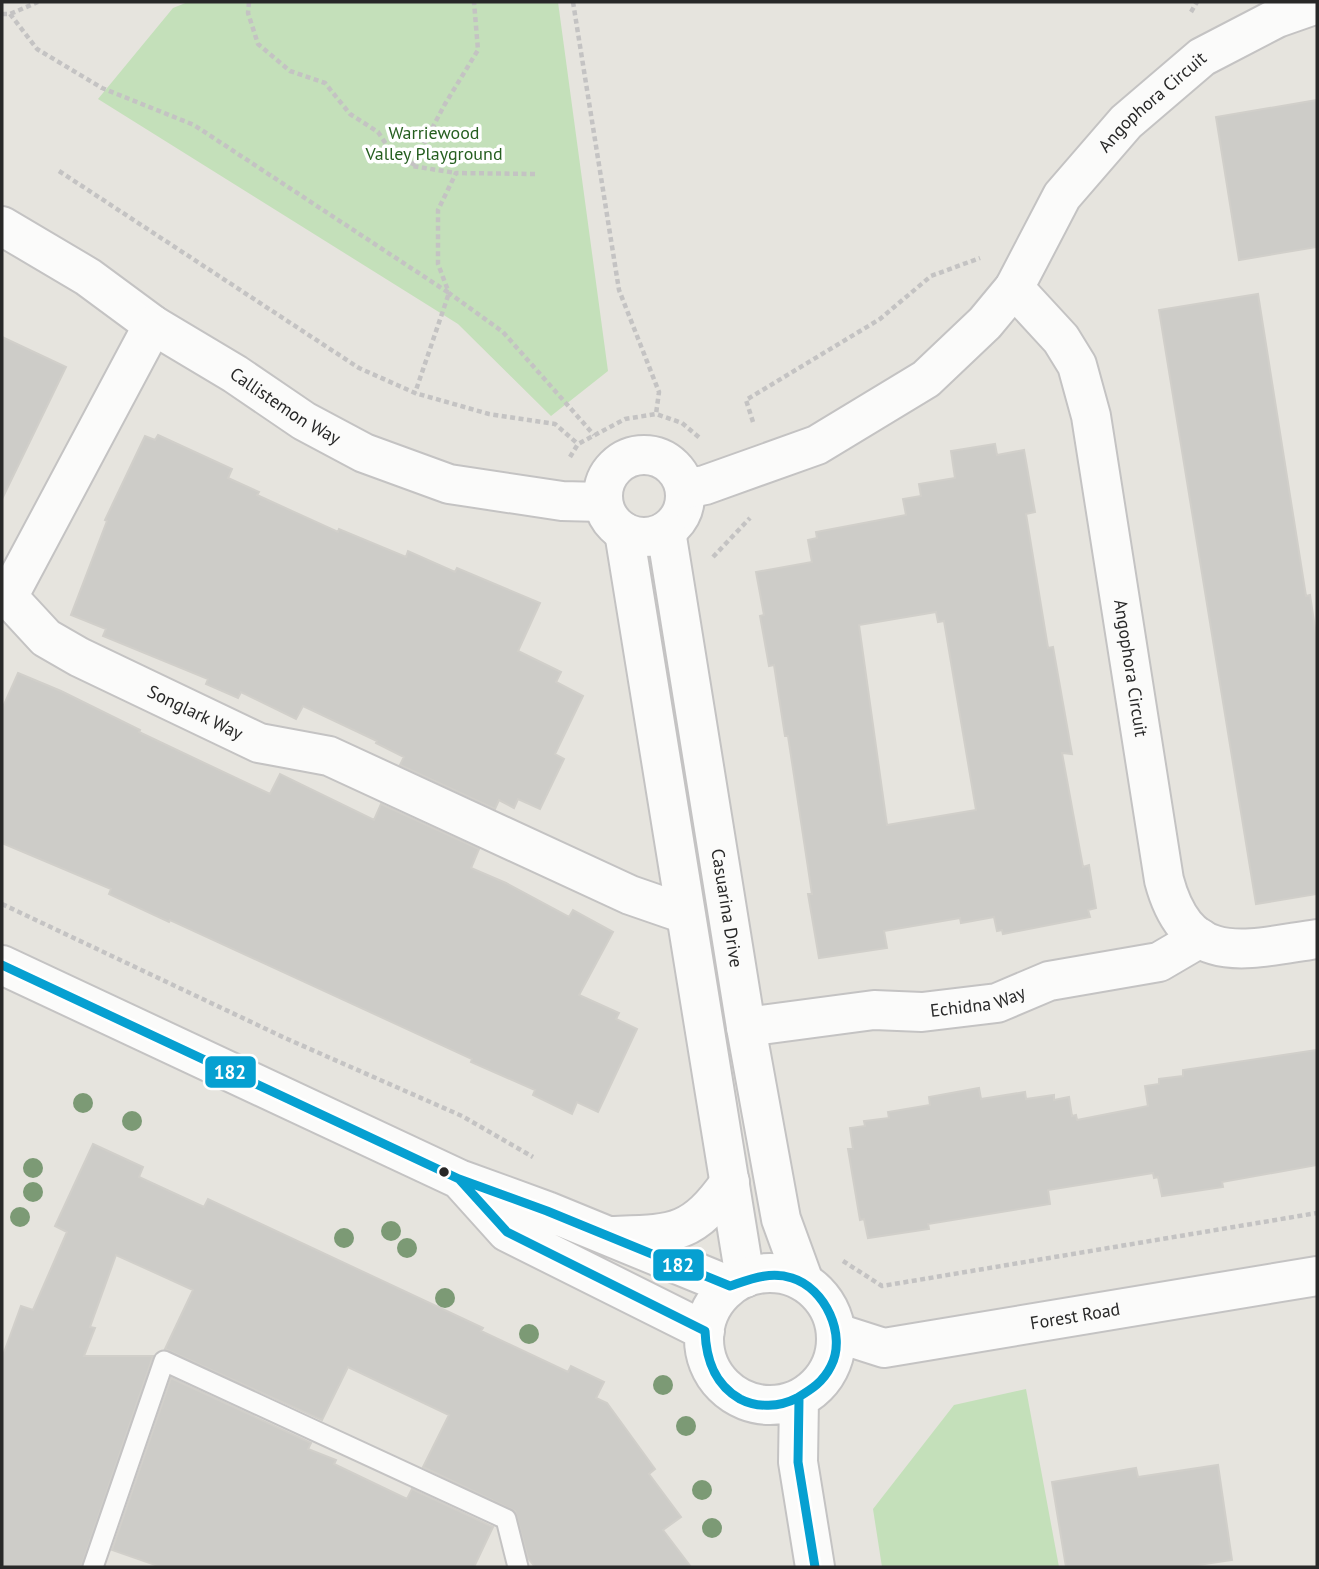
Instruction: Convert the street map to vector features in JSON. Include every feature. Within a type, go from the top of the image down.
[{"type":"street","name":"Angophora Circuit","points":[[685,489],[705,485],[817,445],[926,379],[985,323],[1014,288],[1062,196],[1126,122],[1202,57],[1277,18],[1317,4]]},
{"type":"street","name":"Callistemon Way","points":[[2,226],[88,277],[153,325],[235,374],[304,421],[364,453],[449,484],[562,501],[613,517]]},
{"type":"street","name":"Angophora Circuit","points":[[1014,288],[1061,339],[1077,365],[1091,416],[1164,880],[1170,902],[1178,919],[1215,947],[1242,950],[1317,939]]},
{"type":"street","name":"Songlark Way","points":[[153,325],[5,596],[46,638],[79,657],[259,743],[329,756],[630,895],[685,914]]},
{"type":"street","points":[[613,517],[645,537],[666,531],[681,513],[685,501],[685,489],[680,476],[671,465],[658,457],[630,457],[618,464],[609,474],[603,488],[613,517],[685,914],[730,1182],[738,1282]]},
{"type":"street","name":"Casuarina Drive","points":[[666,531],[746,1027],[781,1219],[804,1282]]},
{"type":"street","name":"Echidna Way","points":[[746,1027],[874,1010],[922,1012],[997,1003],[1049,981],[1159,962],[1200,938]]},
{"type":"street","points":[[2,965],[459,1179],[738,1282]]},
{"type":"street","points":[[459,1179],[507,1232],[705,1331]]},
{"type":"street","points":[[611,1236],[662,1234],[692,1224],[712,1208],[730,1182]]},
{"type":"street","points":[[765,1273],[786,1275],[804,1282],[820,1296],[831,1313],[836,1333],[835,1353],[828,1371],[816,1388],[799,1399],[780,1405],[760,1405],[740,1398],[723,1387],[711,1370],[705,1351],[705,1331],[709,1314],[718,1299],[738,1282],[765,1273]]},
{"type":"street","name":"Forest Road","points":[[836,1333],[884,1348],[1317,1276]]},
{"type":"street","points":[[799,1399],[798,1462],[814,1567]]},
{"type":"lane","points":[[93,1567],[164,1361],[506,1519],[517,1567]]},
{"type":"path","points":[[2,14],[10,14],[38,2]]},
{"type":"path","points":[[249,2],[248,13],[258,44],[290,71],[325,83],[350,114],[378,132],[394,156],[412,166],[456,173],[535,174]]},
{"type":"path","points":[[412,166],[478,50],[474,2]]},
{"type":"path","points":[[573,2],[619,290],[659,392],[656,414]]},
{"type":"path","points":[[1186,22],[1197,2]]},
{"type":"path","points":[[10,14],[37,49],[102,88],[194,125],[449,293],[503,332],[594,435]]},
{"type":"path","points":[[60,172],[359,368],[415,393],[489,414],[555,424],[578,444]]},
{"type":"path","points":[[415,393],[449,293],[438,264],[438,210],[456,173]]},
{"type":"path","points":[[756,435],[746,400],[880,319],[931,276],[983,257]]},
{"type":"path","points":[[566,464],[578,444],[594,435],[625,419],[656,414],[682,423],[708,444]]},
{"type":"path","points":[[2,904],[285,1038],[462,1116],[541,1161]]},
{"type":"green space","name":"Warriewood Valley Playground","points":[[188,2],[558,2],[608,371],[551,416],[458,324],[98,99],[173,8]]},
{"type":"green space","points":[[1026,1389],[1059,1567],[882,1567],[873,1509],[954,1405]]},
{"type":"building","points":[[1317,100],[1317,247],[1239,260],[1216,117]]},
{"type":"building","points":[[1258,294],[1306,596],[1310,595],[1317,641],[1317,894],[1256,904],[1159,310]]},
{"type":"building","points":[[2,337],[66,367],[2,499]]},
{"type":"building","points":[[158,435],[232,469],[228,478],[259,492],[257,495],[338,532],[339,529],[406,557],[408,551],[455,572],[457,568],[540,603],[518,651],[561,672],[556,682],[583,696],[555,754],[564,759],[540,809],[518,799],[514,808],[499,800],[495,809],[400,765],[404,757],[376,743],[377,741],[303,706],[296,719],[241,692],[238,698],[206,684],[208,679],[103,636],[106,629],[71,615],[107,521],[105,520],[145,436],[155,440]]},
{"type":"building","points":[[995,444],[997,455],[1024,450],[1035,512],[1026,514],[1048,648],[1053,647],[1072,754],[1062,753],[1083,867],[1089,865],[1096,908],[1088,910],[1090,917],[1003,934],[1002,930],[997,931],[994,917],[961,923],[960,918],[884,931],[887,948],[819,958],[788,736],[785,736],[774,665],[769,666],[756,572],[812,562],[808,540],[817,538],[816,532],[906,515],[903,499],[921,496],[919,484],[955,478],[951,451]],"holes":[[[936,612],[938,622],[944,621],[976,810],[887,825],[859,625]]]},
{"type":"building","points":[[18,673],[61,691],[140,730],[139,732],[270,794],[280,774],[374,820],[381,804],[479,849],[471,868],[506,883],[569,917],[573,910],[613,932],[579,995],[619,1013],[616,1019],[637,1029],[598,1112],[577,1102],[572,1114],[533,1095],[535,1090],[471,1062],[472,1059],[109,894],[111,889],[2,843],[2,709]]},
{"type":"building","points":[[1317,1050],[1317,1165],[1222,1182],[1223,1187],[1162,1196],[1158,1177],[1154,1178],[1153,1173],[1048,1190],[1050,1204],[928,1224],[929,1229],[868,1238],[864,1219],[860,1220],[848,1149],[853,1149],[850,1128],[865,1126],[864,1121],[889,1118],[888,1112],[930,1105],[929,1097],[979,1088],[981,1099],[1025,1092],[1026,1099],[1054,1095],[1054,1100],[1069,1097],[1072,1116],[1076,1115],[1077,1120],[1148,1106],[1145,1086],[1159,1084],[1159,1079],[1183,1076],[1183,1070]]},
{"type":"building","points":[[93,1144],[143,1167],[139,1177],[204,1207],[208,1199],[483,1328],[481,1331],[568,1372],[571,1366],[604,1382],[596,1398],[607,1403],[655,1469],[649,1474],[681,1517],[663,1530],[691,1567],[535,1567],[528,1558],[515,1511],[423,1467],[449,1415],[348,1367],[322,1420],[165,1349],[193,1290],[116,1255],[90,1327],[95,1328],[84,1356],[153,1356],[81,1567],[2,1567],[2,1358],[21,1306],[33,1310],[67,1232],[55,1226]]},
{"type":"building","points":[[171,1378],[311,1443],[308,1449],[336,1460],[334,1464],[407,1499],[412,1489],[493,1527],[474,1567],[161,1567],[112,1550]]},
{"type":"building","points":[[1218,1465],[1232,1560],[1185,1567],[1066,1567],[1052,1482],[1136,1468],[1138,1477]]},
{"type":"transit line","name":"182","points":[[2,965],[459,1179]]},
{"type":"transit line","name":"182","points":[[459,1179],[547,1211],[730,1286],[776,1275],[804,1283],[823,1302],[830,1314],[836,1341],[831,1366],[817,1385],[790,1401],[761,1405],[740,1399],[724,1386],[713,1370],[705,1331],[507,1232],[459,1179]]},
{"type":"transit line","name":"182","points":[[799,1399],[798,1462],[815,1567]]}]
